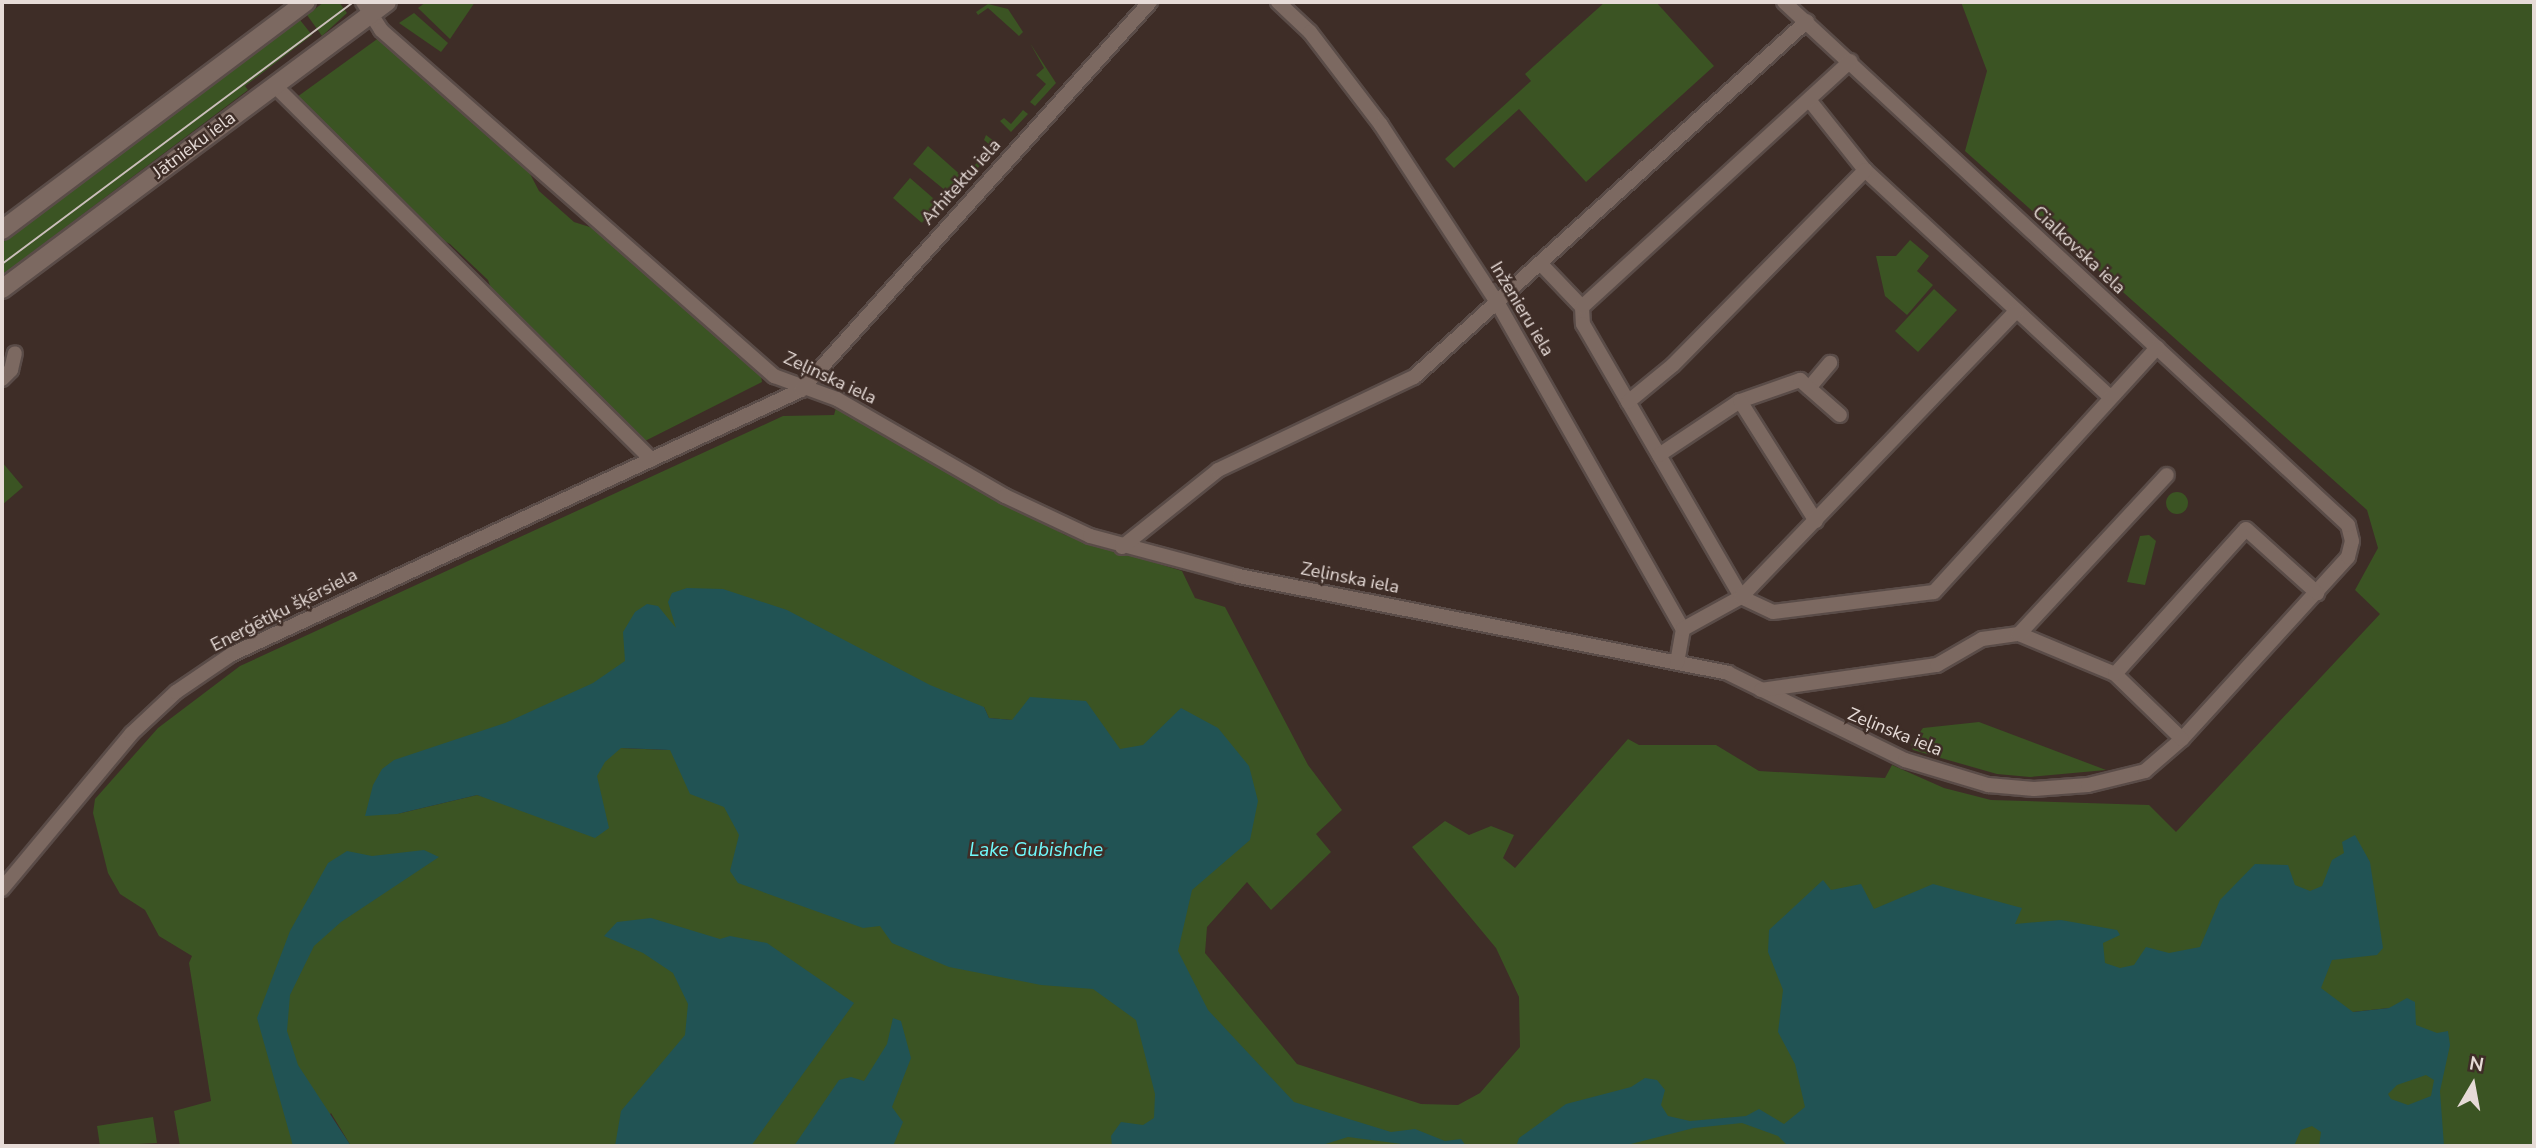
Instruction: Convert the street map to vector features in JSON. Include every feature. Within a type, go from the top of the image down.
[{"type":"street","points":[[2,230],[306,2]]},
{"type":"street","name":"Jātnieku iela","points":[[2,289],[274,85],[367,8],[387,2]]},
{"type":"street","name":"Arhitektu iela","points":[[801,390],[1150,2]]},
{"type":"street","name":"Inženieru iela","points":[[1278,2],[1310,32],[1381,125],[1497,302],[1683,628]]},
{"type":"street","name":"Cialkovska iela","points":[[1784,2],[2348,525]]},
{"type":"street","name":"Zeļinska iela","points":[[367,8],[381,30],[774,376],[801,390],[837,400],[1005,496],[1122,547],[1252,579],[1728,673],[1905,760],[1988,785],[2034,789],[2088,785],[2132,776],[2182,739],[2348,557],[2352,541],[2348,525]]},
{"type":"street","points":[[1122,547],[1217,470],[1414,377],[1807,21]]},
{"type":"street","points":[[1582,307],[1810,101],[1850,61]]},
{"type":"street","points":[[274,85],[652,460]]},
{"type":"street","points":[[1810,101],[1865,170],[2015,312],[2111,398]]},
{"type":"street","points":[[1628,402],[1673,365],[1865,170]]},
{"type":"street","points":[[1540,263],[1582,307],[1583,324],[1741,597],[1773,612],[1934,592],[2157,348]]},
{"type":"street","points":[[1677,662],[1683,628],[1741,597],[2015,312]]},
{"type":"street","points":[[2,379],[11,370],[15,353]]},
{"type":"street","points":[[1809,388],[1830,363]]},
{"type":"street","points":[[1659,455],[1740,401],[1800,380],[1840,415]]},
{"type":"street","name":"Enerģētiķu šķērsiela","points":[[2,889],[131,733],[176,692],[232,653],[801,390]]},
{"type":"street","points":[[1740,401],[1816,521]]},
{"type":"street","points":[[2019,634],[2167,475]]},
{"type":"street","points":[[2115,674],[2246,528],[2317,593]]},
{"type":"street","points":[[1761,690],[1937,665],[1982,639],[2019,634],[2115,674],[2182,739]]},
{"type":"green space","points":[[324,2],[339,2],[347,13],[322,36],[307,15]]},
{"type":"green space","points":[[426,2],[475,2],[450,39],[418,8]]},
{"type":"green space","points":[[1605,2],[1656,2],[1714,66],[1586,182],[1519,109],[1454,168],[1445,159],[1531,81],[1525,74]]},
{"type":"green space","points":[[1961,2],[2534,2],[2534,1146],[351,1146],[331,1113],[302,1146],[180,1146],[174,1111],[211,1101],[189,963],[192,956],[159,936],[145,910],[120,894],[108,873],[93,813],[95,799],[158,728],[240,666],[783,416],[834,415],[836,408],[1065,535],[1182,571],[1195,598],[1225,607],[1308,765],[1342,810],[1316,834],[1331,852],[1271,910],[1247,882],[1207,927],[1205,953],[1297,1064],[1421,1104],[1458,1105],[1480,1093],[1520,1047],[1519,997],[1496,948],[1412,847],[1445,821],[1469,835],[1491,826],[1514,835],[1503,858],[1515,868],[1628,739],[1639,745],[1716,745],[1759,771],[1885,778],[1892,765],[1944,788],[1991,800],[2149,805],[2176,832],[2380,614],[2355,590],[2378,548],[2367,510],[1965,151],[1987,71]],"holes":[[[984,707],[989,718],[1012,720],[955,748]],[[635,731],[668,750],[620,748],[554,771],[558,817],[477,795],[397,814]],[[2412,1008],[2416,1025],[2352,1012]]]},
{"type":"green space","points":[[988,4],[1008,9],[1023,32],[1019,36],[988,8],[978,15],[976,12]]},
{"type":"green space","points":[[414,13],[448,43],[441,52],[399,23]]},
{"type":"green space","points":[[300,20],[312,35],[245,86],[248,90],[2,275],[2,243]]},
{"type":"green space","points":[[380,37],[527,168],[539,191],[574,222],[596,229],[761,375],[762,382],[641,443],[494,297],[488,280],[450,244],[438,238],[299,104],[297,97]]},
{"type":"green space","points":[[1030,43],[1056,83],[1035,106],[1030,102],[1046,84],[1036,75],[1044,68]]},
{"type":"green space","points":[[1023,110],[1028,114],[1011,132],[1000,121],[1004,118],[1011,124]]},
{"type":"green space","points":[[986,135],[999,145],[952,196],[913,164],[928,146],[964,178],[991,146],[984,140]]},
{"type":"green space","points":[[910,178],[941,205],[928,223],[922,223],[893,198]]},
{"type":"green space","points":[[1910,240],[1929,256],[1917,271],[1933,285],[1907,315],[1885,296],[1876,256],[1896,256]]},
{"type":"green space","points":[[1934,289],[1957,310],[1918,352],[1895,331]]},
{"type":"green space","points":[[2,462],[23,487],[2,505]]},
{"type":"green space","points":[[2177,492],[2185,495],[2188,503],[2185,511],[2177,514],[2169,511],[2166,503],[2169,495]]},
{"type":"green space","points":[[2149,535],[2156,541],[2145,585],[2127,582],[2140,536]]},
{"type":"green space","points":[[1979,722],[2106,770],[2030,777],[1997,774],[1913,750],[1911,745],[1923,728]]},
{"type":"green space","points":[[153,1117],[157,1143],[100,1146],[97,1126]]},
{"type":"water","name":"Lake Gubishche","points":[[687,588],[723,589],[787,610],[930,685],[984,707],[989,718],[1012,720],[1030,697],[1086,701],[1120,749],[1143,745],[1181,708],[1218,728],[1249,766],[1258,801],[1250,840],[1192,890],[1178,951],[1208,1010],[1294,1102],[1391,1132],[1415,1129],[1445,1141],[1461,1139],[1466,1146],[1417,1146],[1348,1137],[1319,1146],[1112,1146],[1111,1136],[1121,1122],[1143,1125],[1154,1118],[1155,1094],[1136,1020],[1093,989],[1041,985],[949,967],[892,943],[880,926],[863,928],[738,883],[730,871],[739,835],[724,807],[690,794],[670,750],[621,748],[605,762],[597,776],[609,828],[595,838],[477,795],[397,814],[365,816],[373,785],[382,769],[394,760],[505,723],[593,683],[625,661],[623,632],[635,612],[647,604],[658,606],[676,628],[668,602],[672,593]]},
{"type":"water","points":[[2355,835],[2370,862],[2383,948],[2377,955],[2332,960],[2321,988],[2353,1012],[2389,1008],[2407,998],[2415,1002],[2416,1025],[2437,1033],[2448,1031],[2450,1045],[2440,1091],[2444,1146],[2319,1146],[2321,1132],[2312,1126],[2301,1130],[2294,1146],[1788,1146],[1778,1136],[1742,1123],[1694,1128],[1623,1146],[1517,1144],[1519,1138],[1566,1104],[1631,1087],[1645,1078],[1657,1080],[1665,1090],[1661,1105],[1668,1116],[1690,1121],[1746,1116],[1759,1109],[1784,1124],[1805,1107],[1795,1064],[1778,1032],[1783,990],[1768,952],[1769,930],[1823,880],[1831,890],[1861,884],[1874,909],[1933,884],[2022,908],[2015,924],[2061,920],[2117,930],[2120,935],[2103,943],[2105,963],[2120,968],[2134,965],[2146,947],[2169,953],[2200,947],[2220,900],[2255,864],[2288,865],[2295,885],[2310,891],[2322,886],[2332,860],[2344,853],[2342,842]],"holes":[[[2426,1075],[2434,1080],[2431,1096],[2408,1105],[2391,1099],[2388,1094],[2397,1085]]]},
{"type":"water","points":[[424,850],[439,857],[341,922],[314,946],[290,995],[287,1031],[298,1065],[351,1146],[293,1146],[257,1018],[290,931],[328,863],[347,851],[372,856]]},
{"type":"water","points":[[651,918],[720,939],[730,936],[767,943],[854,1003],[751,1146],[615,1146],[621,1111],[685,1035],[688,1004],[673,973],[643,953],[604,936],[617,922]]},
{"type":"water","points":[[893,1018],[901,1021],[911,1058],[892,1107],[903,1122],[893,1146],[794,1146],[839,1080],[851,1077],[864,1081],[887,1044]]},
{"type":"tram line","points":[[2,264],[353,2]]}]
